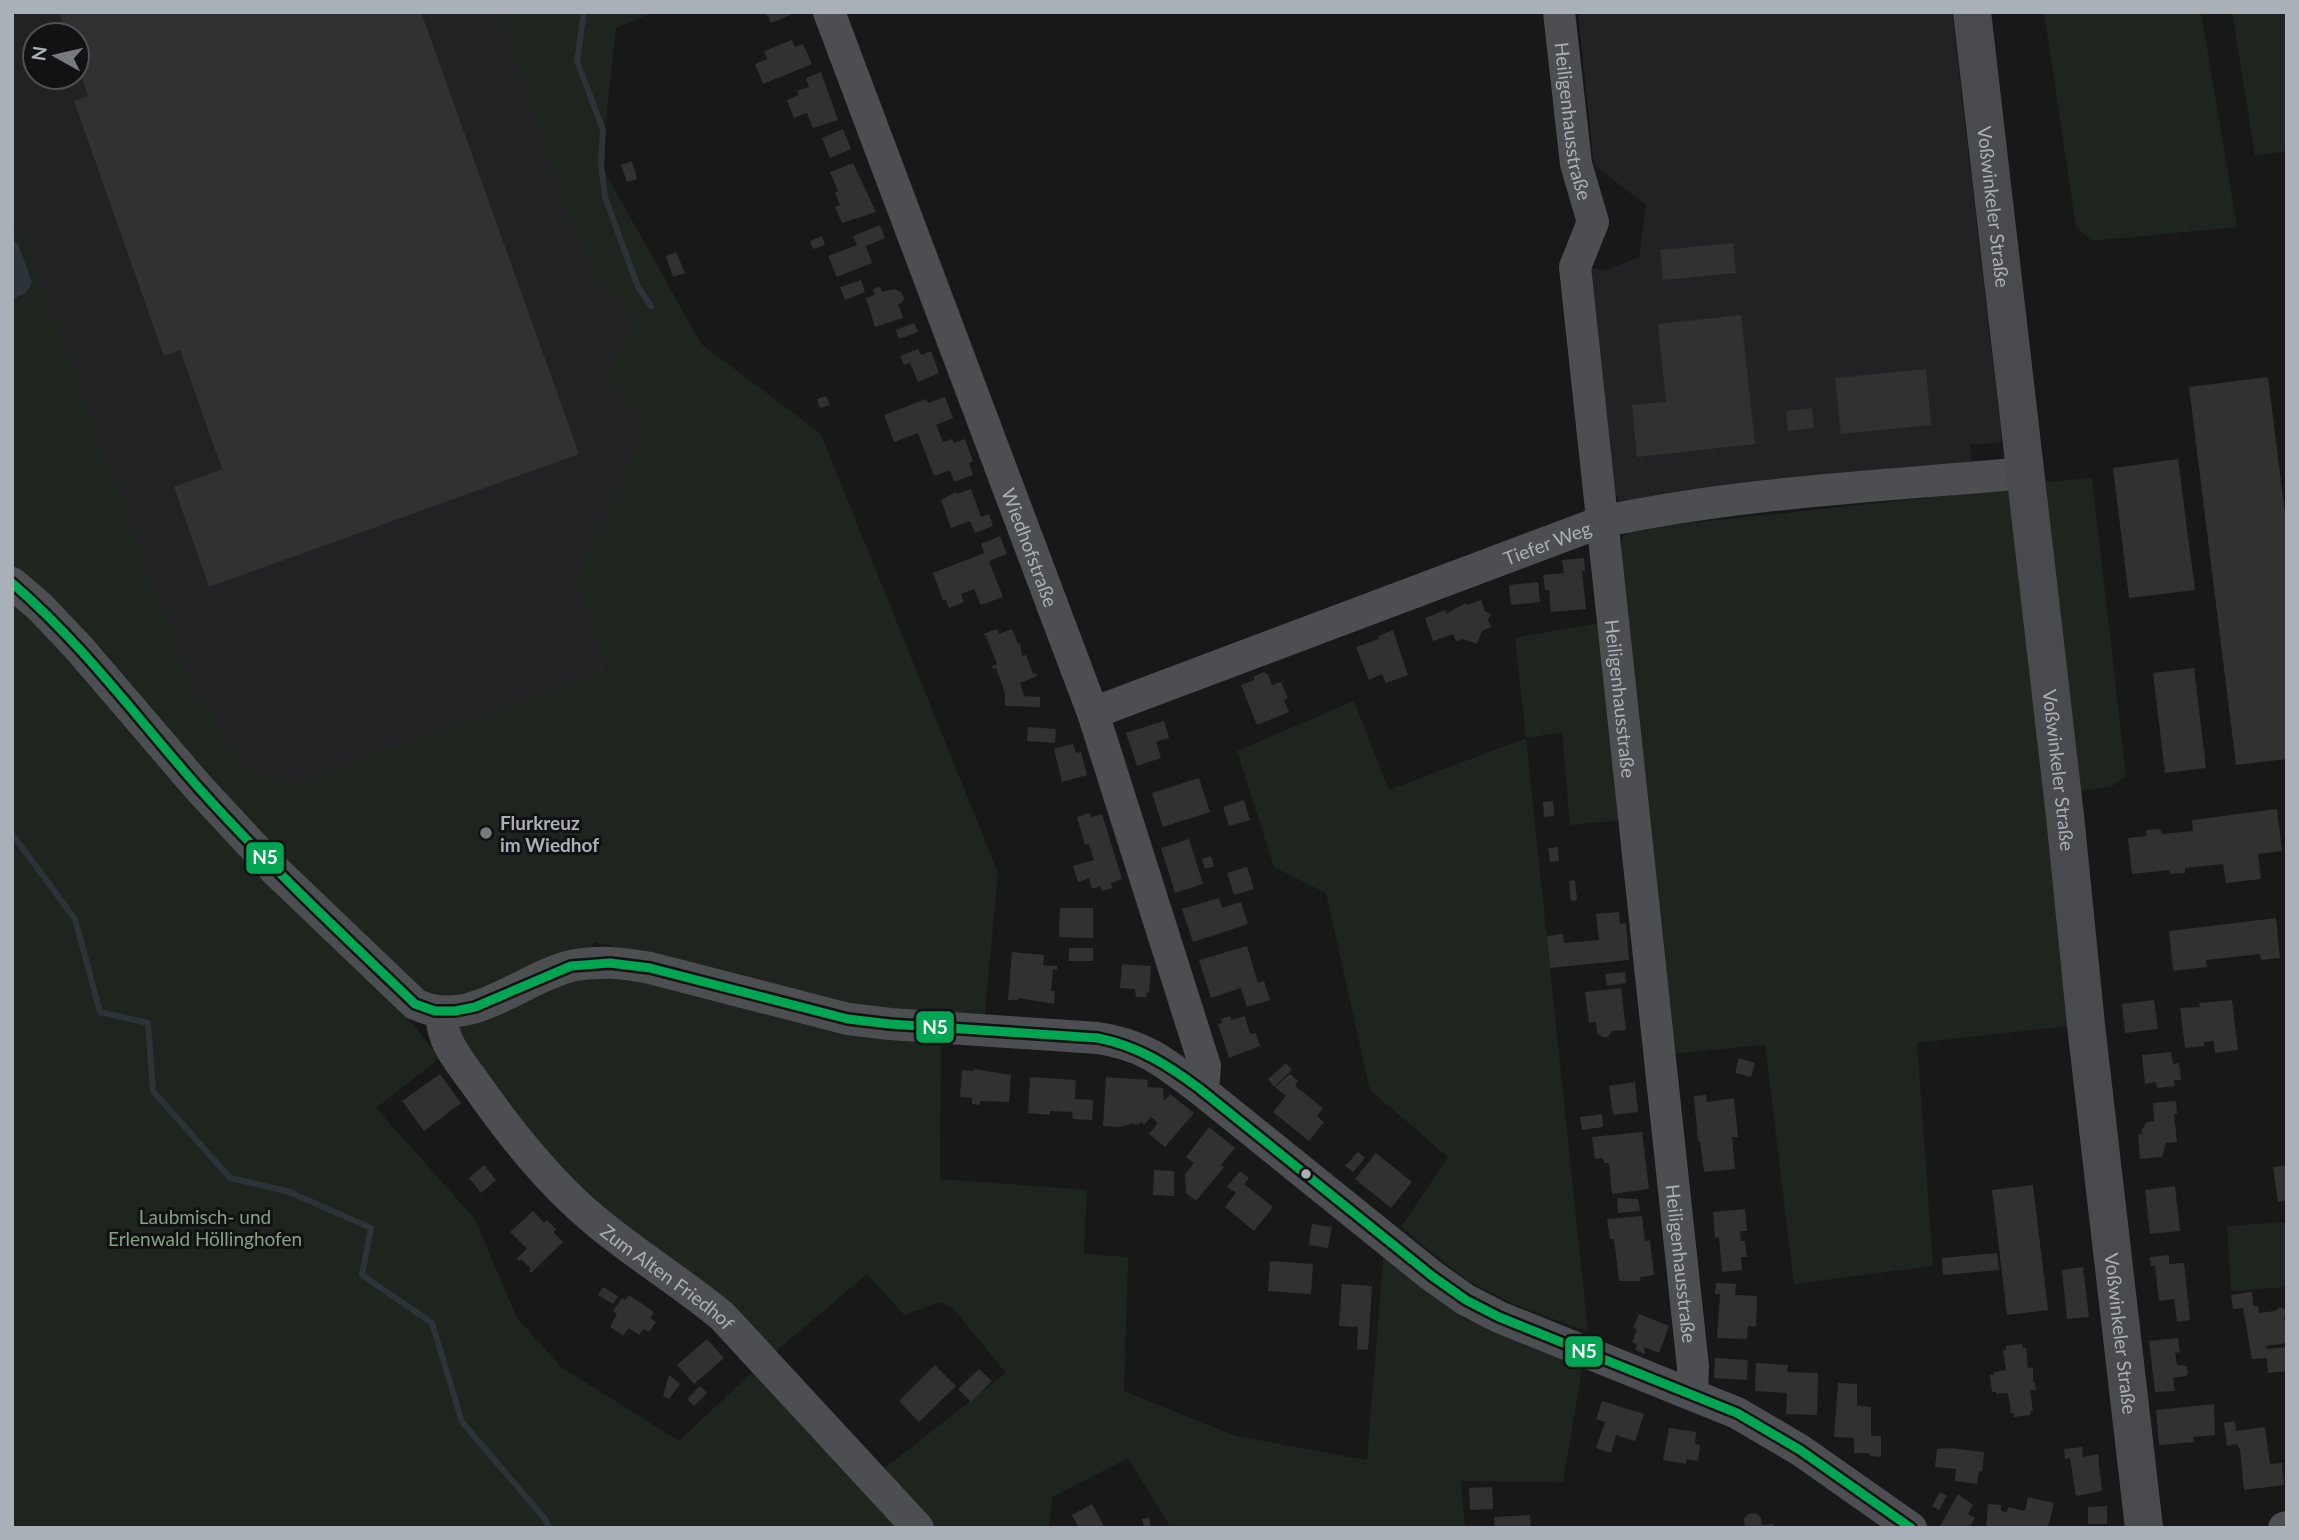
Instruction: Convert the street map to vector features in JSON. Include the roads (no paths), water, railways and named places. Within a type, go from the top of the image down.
[{"type":"main road","name":"Voßwinkeler Straße","points":[[1972,12],[2144,1528]]},
{"type":"street","name":"Wiedhofstraße","points":[[829,12],[1093,713],[1205,1066],[1204,1079],[1199,1089]]},
{"type":"street","name":"Heiligenhausstraße","points":[[1559,12],[1576,164],[1593,222],[1575,267],[1693,1367],[1692,1393]]},
{"type":"street","name":"Tiefer Weg","points":[[1093,713],[1601,522],[1654,511],[1776,495],[2026,473]]},
{"type":"street","points":[[12,583],[40,607],[78,647],[198,787],[286,881],[405,997],[427,1010],[458,1012],[480,1006],[568,967],[618,962],[848,1019],[1062,1035],[1121,1042],[1140,1048],[1164,1062],[1199,1089],[1432,1276],[1466,1300],[1499,1318],[1737,1413],[1779,1436],[1911,1528]]},
{"type":"street","name":"Zum Alten Friedhof","points":[[442,1013],[441,1024],[451,1050],[503,1123],[551,1179],[597,1222],[722,1316],[918,1528]]},
{"type":"waterway","points":[[584,12],[577,61],[603,130],[601,165],[605,197],[638,287],[651,306]]},
{"type":"waterway","points":[[12,834],[75,919],[100,1012],[148,1023],[153,1091],[230,1178],[287,1191],[371,1228],[362,1275],[432,1323],[462,1422],[545,1519],[549,1528]]},
{"type":"place","name":"Flurkreuz im Wiedhof","points":[[486,833]]},
{"type":"park label","name":"Laubmisch- und Erlenwald Höllinghofen","points":[[205,1227]]}]
